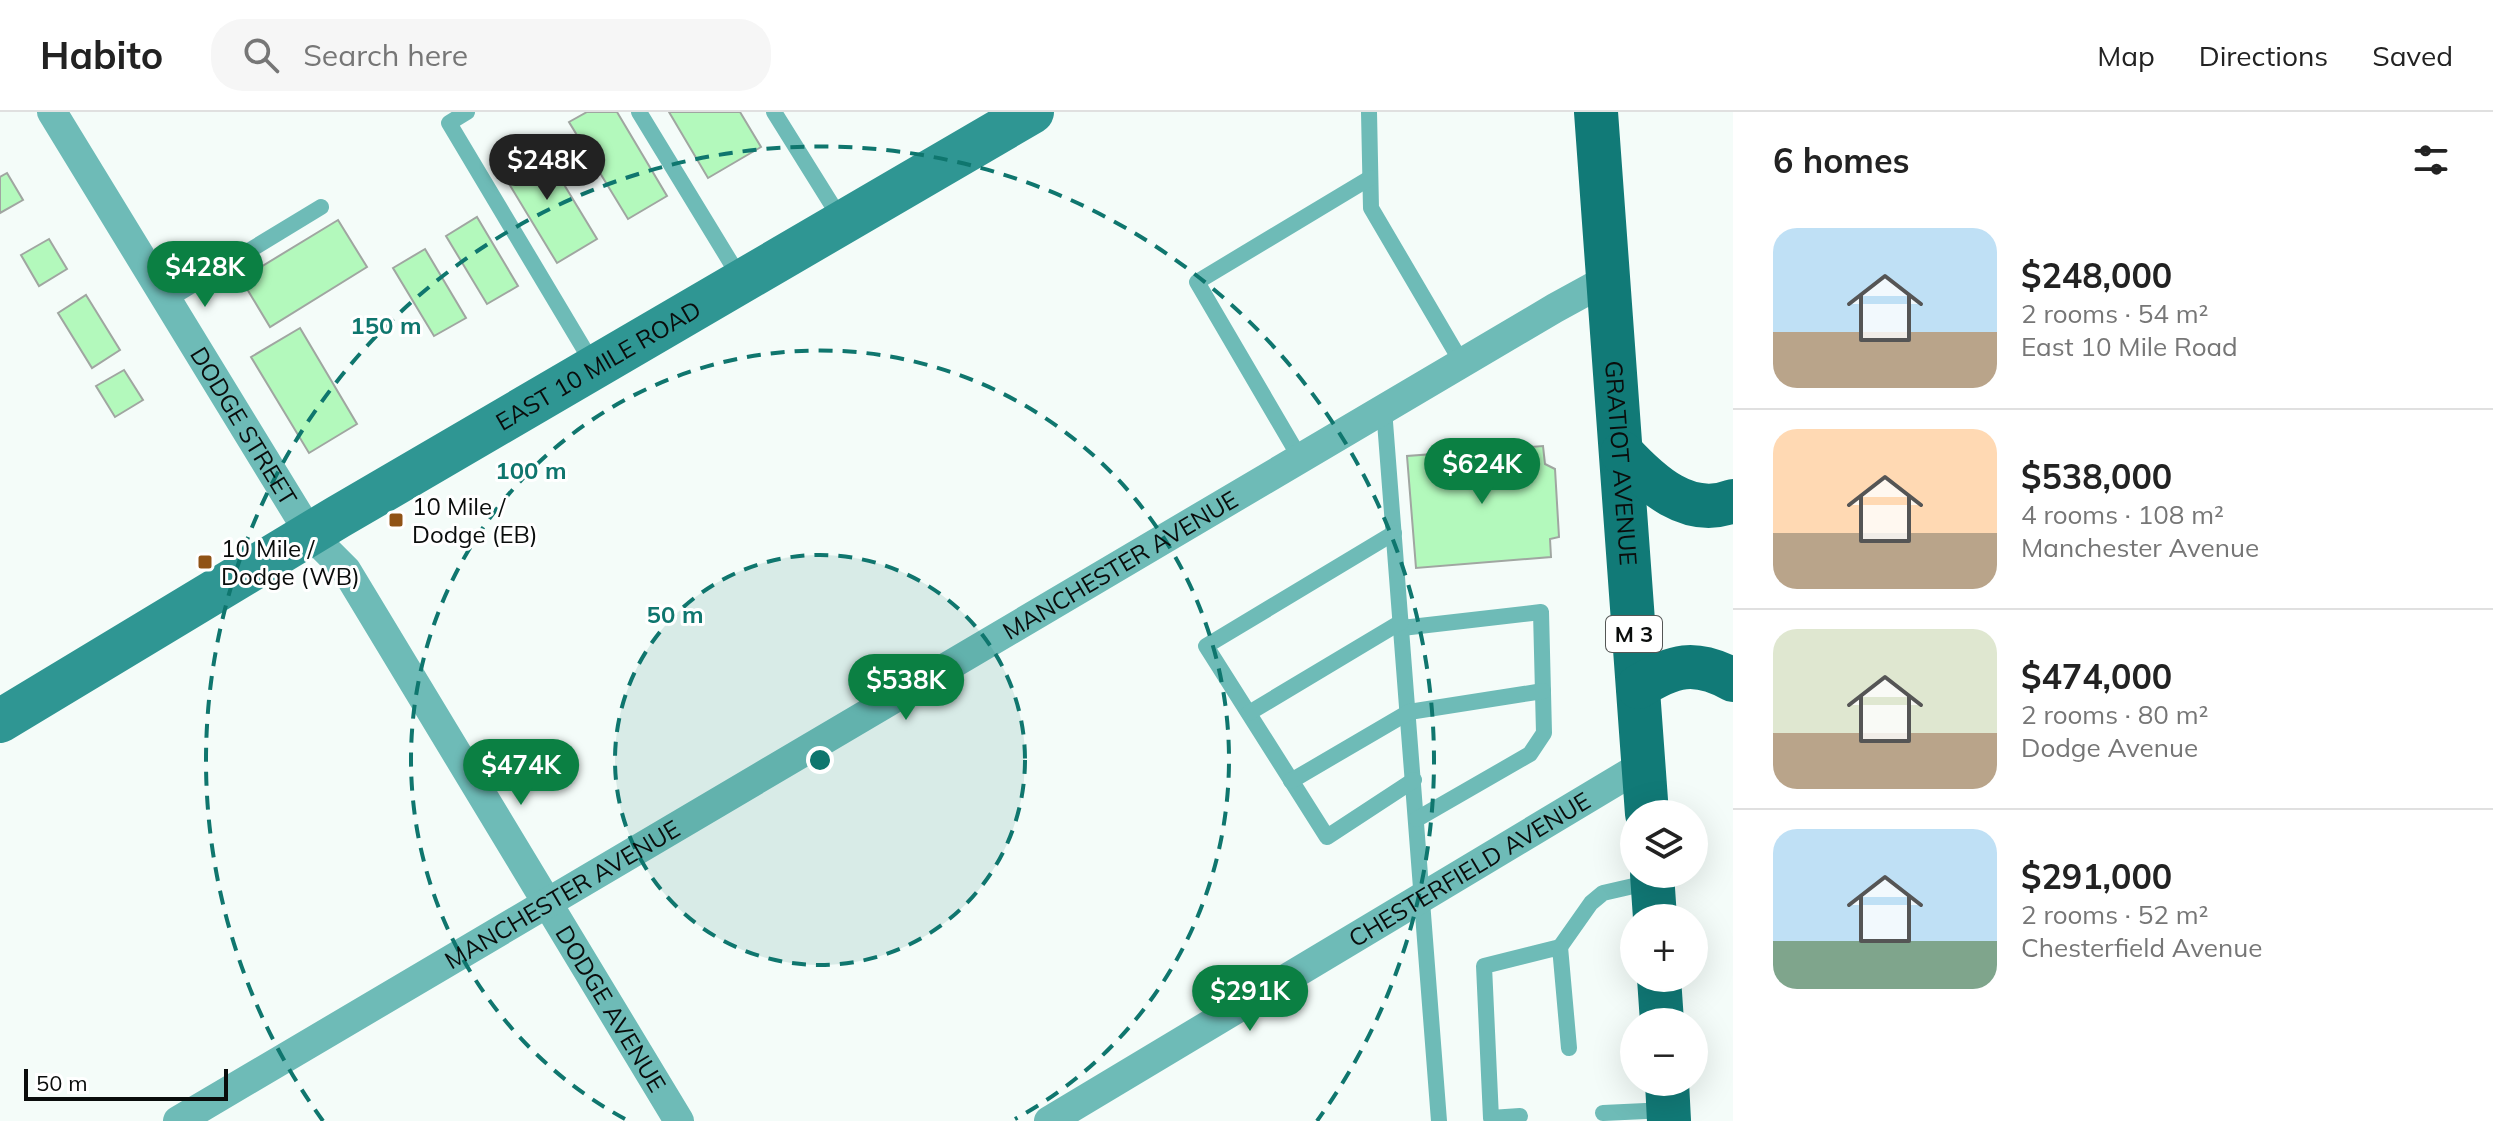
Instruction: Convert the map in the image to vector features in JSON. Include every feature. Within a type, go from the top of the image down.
[{"type":"main road","name":"EAST 10 MILE ROAD","points":[[0,721],[310,534],[1032,112]]},
{"type":"main road","name":"GRATIOT AVENUE","points":[[1596,112],[1646,800]]},
{"type":"main road","points":[[1622,453],[1641,474],[1675,497],[1707,507],[1733,501]]},
{"type":"main road","points":[[1638,687],[1659,674],[1679,667],[1697,666],[1733,680]]},
{"type":"street","name":"DODGE STREET","points":[[52,112],[310,534]]},
{"type":"street","name":"MANCHESTER AVENUE","points":[[178,1121],[1608,279]]},
{"type":"street","name":"DODGE AVENUE","points":[[310,534],[346,570],[679,1121]]},
{"type":"street","name":"CHESTERFIELD AVENUE","points":[[1049,1121],[1643,765]]},
{"type":"lane","points":[[467,112],[449,123],[595,367]]},
{"type":"lane","points":[[639,112],[742,281]]},
{"type":"lane","points":[[774,112],[843,223]]},
{"type":"lane","points":[[1369,112],[1371,208],[1462,363]]},
{"type":"lane","points":[[1300,458],[1197,282],[1370,178]]},
{"type":"lane","points":[[168,300],[321,207]]},
{"type":"lane","points":[[1384,409],[1439,1121]]},
{"type":"lane","points":[[1394,533],[1206,646],[1327,837],[1414,780]]},
{"type":"lane","points":[[1249,713],[1401,625],[1541,612],[1544,733],[1530,754],[1417,819]]},
{"type":"lane","points":[[1291,781],[1409,712],[1543,691]]},
{"type":"lane","points":[[1569,1048],[1560,947],[1591,903],[1603,893],[1653,891]]},
{"type":"lane","points":[[1520,1116],[1491,1118],[1484,966],[1560,947]]},
{"type":"lane","points":[[1603,1113],[1668,1104]]},
{"type":"building","points":[[587,112],[617,112],[667,196],[628,219],[569,122]]},
{"type":"building","points":[[669,112],[740,112],[761,147],[708,178]]},
{"type":"building","points":[[537,140],[597,239],[557,263],[497,164]]},
{"type":"building","points":[[7,173],[23,200],[0,213],[0,177]]},
{"type":"building","points":[[477,217],[518,286],[487,304],[446,236]]},
{"type":"building","points":[[338,220],[367,267],[270,327],[241,279]]},
{"type":"building","points":[[49,239],[67,269],[39,286],[21,255]]},
{"type":"building","points":[[425,249],[466,318],[434,336],[393,268]]},
{"type":"building","points":[[86,295],[120,350],[92,368],[58,313]]},
{"type":"building","points":[[300,328],[357,424],[309,453],[251,357]]},
{"type":"building","points":[[124,370],[143,400],[115,417],[96,386]]},
{"type":"building","points":[[1543,446],[1545,464],[1555,469],[1559,537],[1550,539],[1551,557],[1416,568],[1407,456]]},
{"type":"place","name":"10 Mile / Dodge (EB)","points":[[396,520]]},
{"type":"place","name":"10 Mile / Dodge (WB)","points":[[205,562]]}]
